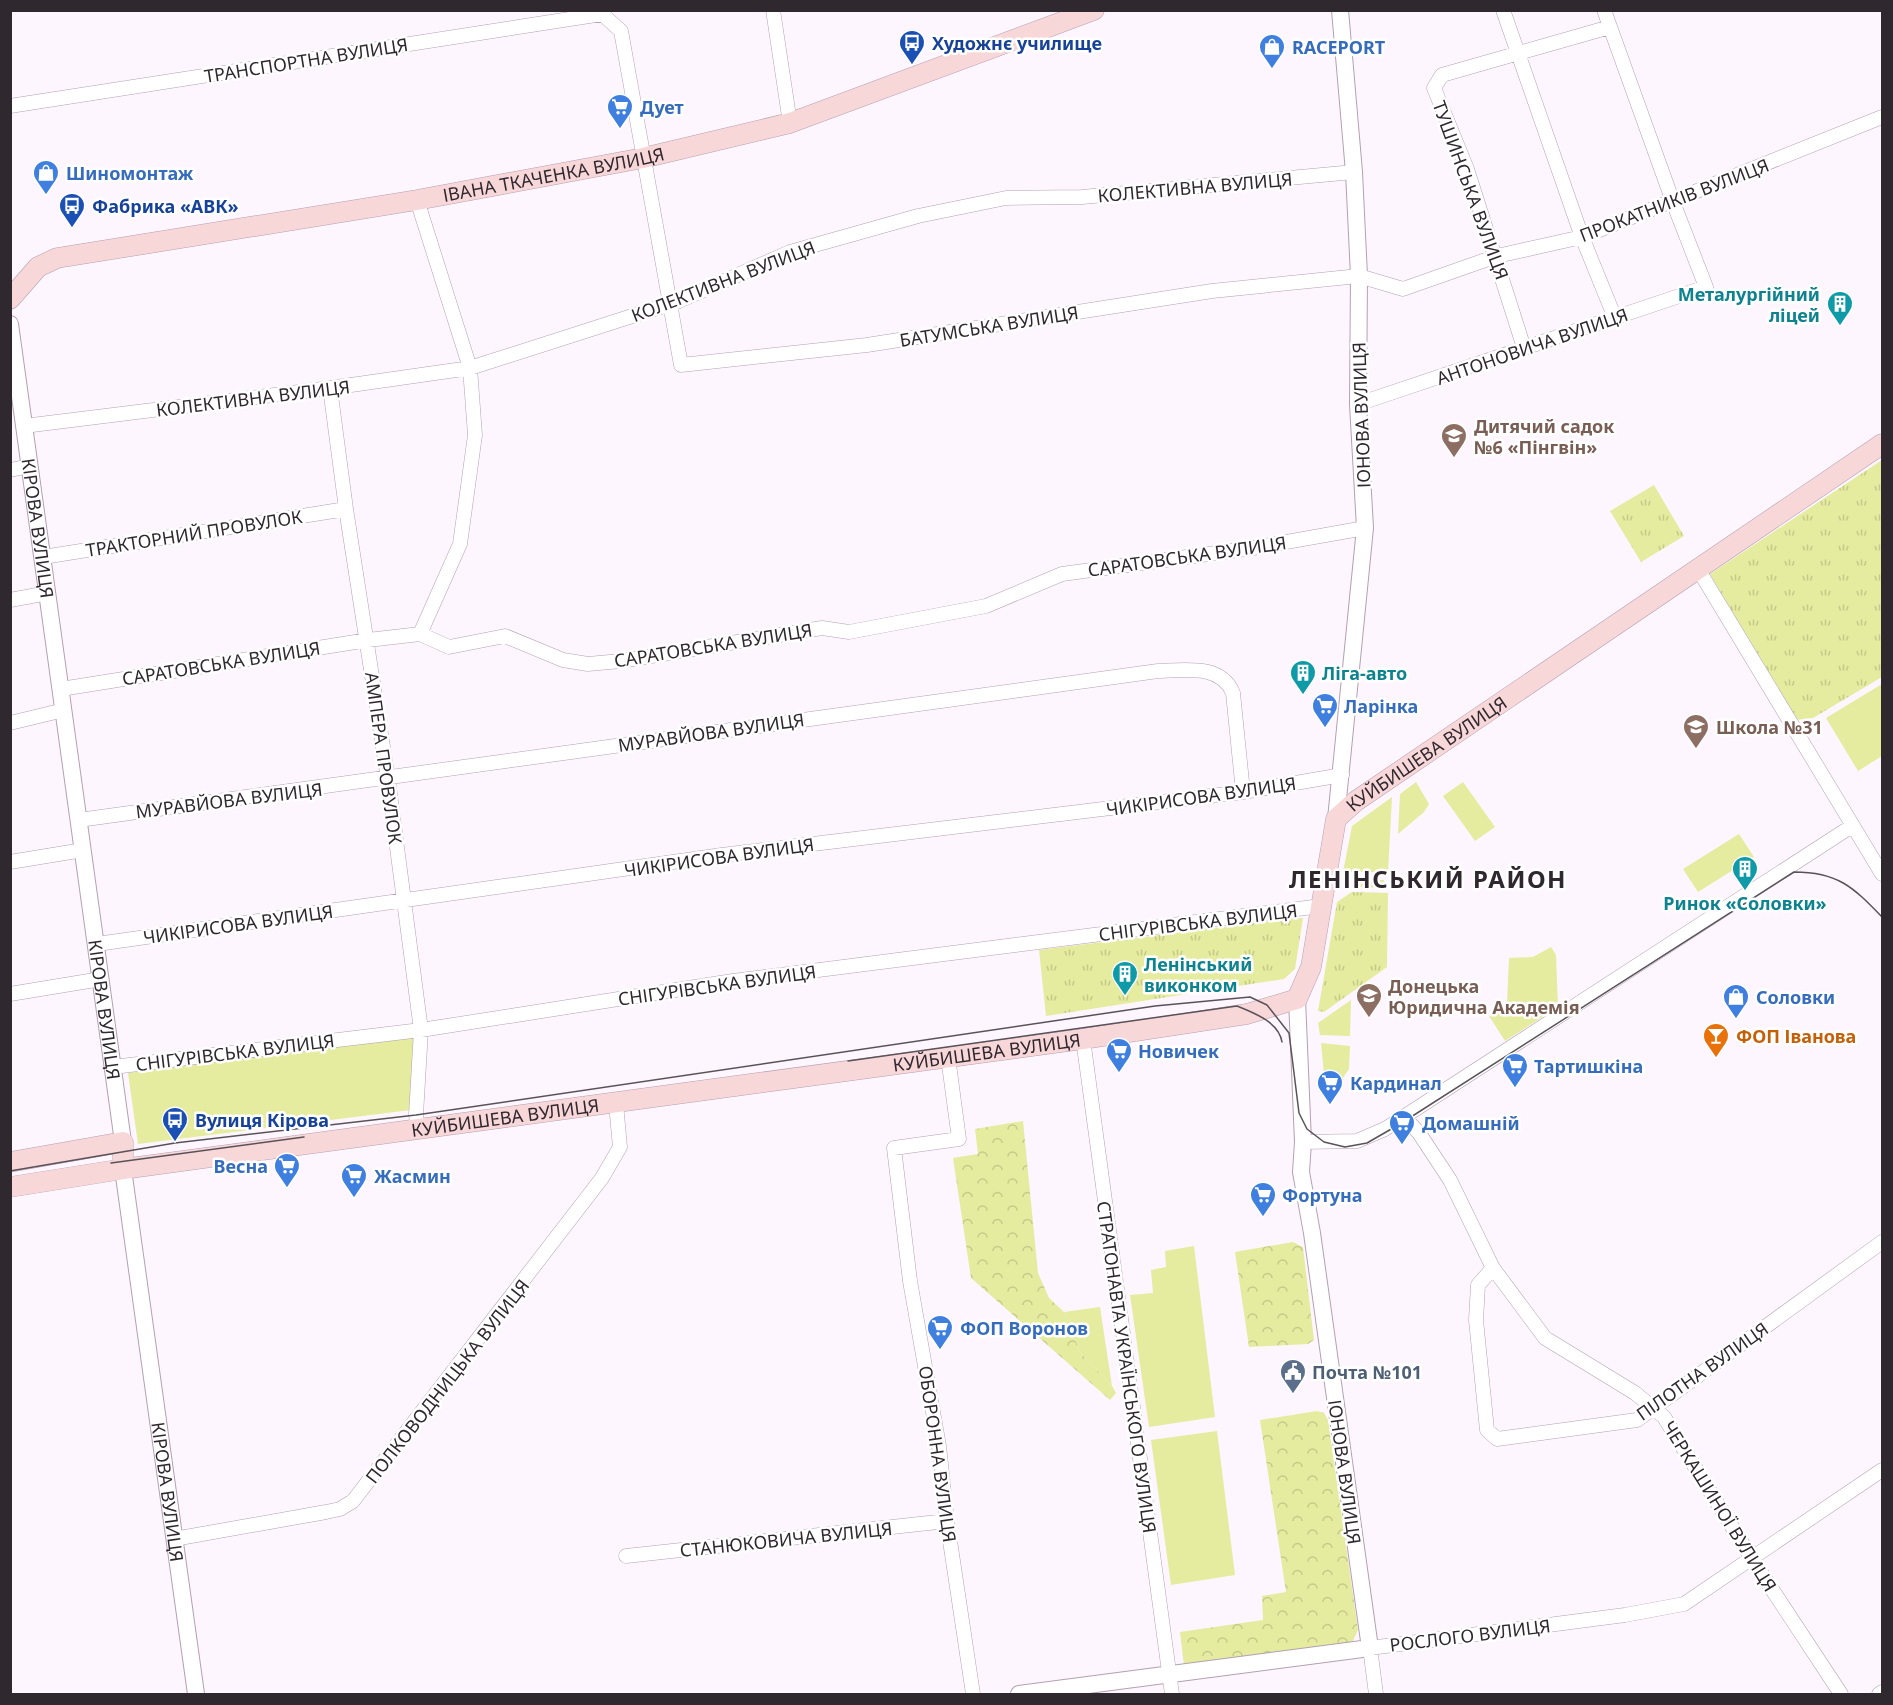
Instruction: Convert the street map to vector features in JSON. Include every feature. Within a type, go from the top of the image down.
[{"type":"main road","name":"ІВАНА ТКАЧЕНКА ВУЛИЦЯ","points":[[10,299],[38,267],[57,258],[417,200],[643,158],[790,123],[1094,10]]},
{"type":"main road","name":"КУЙБИШЕВА ВУЛИЦЯ","points":[[10,1187],[123,1169],[1083,1039],[1247,1014],[1297,999],[1311,967],[1336,819],[1356,801],[1882,444]]},
{"type":"main road","points":[[10,1162],[123,1142]]},
{"type":"main road","name":"КІРОВА ВУЛИЦЯ","points":[[123,1142],[123,1169]]},
{"type":"street","points":[[773,10],[790,123]]},
{"type":"street","name":"ІОНОВА ВУЛИЦЯ","points":[[1336,819],[1365,528],[1358,404],[1359,276],[1354,172],[1340,10]]},
{"type":"street","points":[[1503,10],[1582,237],[1615,318]]},
{"type":"street","points":[[1604,10],[1673,202]]},
{"type":"street","name":"ТРАНСПОРТНА ВУЛИЦЯ","points":[[10,106],[602,14],[621,31],[643,158]]},
{"type":"street","name":"ТУШИНСЬКА ВУЛИЦЯ","points":[[1524,348],[1497,256],[1467,169],[1434,88],[1442,75],[1520,55],[1610,27]]},
{"type":"street","name":"ПРОКАТНИКІВ ВУЛИЦЯ","points":[[1359,276],[1403,289],[1497,256],[1582,237],[1882,117]]},
{"type":"street","points":[[643,158],[670,304]]},
{"type":"street","name":"КОЛЕКТИВНА ВУЛИЦЯ","points":[[24,426],[470,368],[670,304],[790,252],[918,216],[995,201],[1082,197],[1354,172]]},
{"type":"street","points":[[417,200],[470,368],[475,435],[460,544],[420,634]]},
{"type":"street","name":"АНТОНОВИЧА ВУЛИЦЯ","points":[[1358,404],[1706,287],[1673,202]]},
{"type":"street","name":"БАТУМСЬКА ВУЛИЦЯ","points":[[670,304],[681,365],[867,345],[1212,291],[1359,276]]},
{"type":"street","name":"КІРОВА ВУЛИЦЯ","points":[[10,324],[123,1142]]},
{"type":"street","name":"АМПЕРА ПРОВУЛОК","points":[[330,388],[346,509],[388,779],[402,901],[421,1030],[416,1115],[418,1129]]},
{"type":"street","points":[[10,470],[30,466]]},
{"type":"street","name":"ТРАКТОРНИЙ ПРОВУЛОК","points":[[43,557],[346,509]]},
{"type":"street","name":"САРАТОВСЬКА ВУЛИЦЯ","points":[[61,689],[368,640],[420,634],[449,647],[505,636],[563,660],[588,664],[621,661],[822,628],[849,632],[986,606],[1062,573],[1253,548],[1365,528]]},
{"type":"street","points":[[1698,569],[1882,874]]},
{"type":"street","points":[[10,600],[48,593]]},
{"type":"street","name":"МУРАВЙОВА ВУЛИЦЯ","points":[[79,820],[388,779],[972,696],[1158,671],[1181,670],[1214,672],[1228,681],[1233,693],[1243,792]]},
{"type":"street","points":[[10,723],[64,710]]},
{"type":"street","name":"ЧИКІРИСОВА ВУЛИЦЯ","points":[[97,944],[722,855],[1243,792],[1342,775]]},
{"type":"street","points":[[1303,1142],[1357,1141],[1385,1129],[1852,826]]},
{"type":"street","points":[[10,862],[83,850]]},
{"type":"street","name":"СНІГУРІВСЬКА ВУЛИЦЯ","points":[[113,1067],[421,1030],[732,981],[1321,906]]},
{"type":"street","points":[[10,994],[101,979]]},
{"type":"street","name":"ІОНОВА ВУЛИЦЯ","points":[[1297,999],[1303,1142],[1301,1172],[1312,1233],[1376,1695]]},
{"type":"street","name":"СТРАТОНАВТА УКРАЇНСЬКОГО ВУЛИЦЯ","points":[[1083,1039],[1172,1695]]},
{"type":"street","name":"ОБОРОННА ВУЛИЦЯ","points":[[948,1057],[959,1139],[894,1148],[910,1281],[939,1446],[947,1521],[973,1695]]},
{"type":"street","name":"ПОЛКОВОДНИЦЬКА ВУЛИЦЯ","points":[[174,1539],[326,1512],[340,1509],[352,1501],[602,1178],[620,1147],[616,1104]]},
{"type":"street","name":"ЧЕРКАШИНОЇ ВУЛИЦЯ","points":[[1404,1117],[1419,1133],[1450,1180],[1493,1268],[1545,1338],[1626,1387],[1665,1417],[1752,1559],[1841,1695]]},
{"type":"street","name":"КІРОВА ВУЛИЦЯ","points":[[123,1169],[196,1695]]},
{"type":"street","name":"ПІЛОТНА ВУЛИЦЯ","points":[[1493,1268],[1478,1285],[1476,1320],[1487,1430],[1497,1439],[1637,1420],[1882,1242]]},
{"type":"street","name":"РОСЛОГО ВУЛИЦЯ","points":[[1019,1695],[1625,1615],[1684,1604],[1882,1470]]},
{"type":"street","name":"СТАНЮКОВИЧА ВУЛИЦЯ","points":[[626,1556],[947,1521]]},
{"type":"street","points":[[1879,1695],[1882,1692]]},
{"type":"green space","points":[[1882,460],[1882,677],[1813,718],[1795,720],[1710,574]]},
{"type":"green space","points":[[1654,485],[1684,536],[1641,562],[1610,511]]},
{"type":"green space","points":[[1882,684],[1882,756],[1858,771],[1826,718]]},
{"type":"green space","points":[[1416,782],[1429,804],[1424,812],[1398,834],[1400,794]]},
{"type":"green space","points":[[1463,782],[1495,827],[1475,841],[1443,796]]},
{"type":"green space","points":[[1392,797],[1388,872],[1343,872],[1352,826]]},
{"type":"green space","points":[[1739,834],[1754,857],[1698,892],[1683,869]]},
{"type":"green space","points":[[1354,879],[1384,880],[1383,888],[1354,887]]},
{"type":"green space","points":[[1352,892],[1388,893],[1387,967],[1324,1012],[1318,1011],[1337,902]]},
{"type":"green space","points":[[1303,918],[1295,969],[1284,979],[1046,1016],[1039,950]]},
{"type":"green space","points":[[1551,947],[1556,955],[1558,1007],[1505,1041],[1489,1016],[1507,1003],[1509,958],[1533,957]]},
{"type":"green space","points":[[1351,1000],[1350,1036],[1320,1035],[1318,1023]]},
{"type":"green space","points":[[414,1036],[411,1110],[138,1144],[128,1073]]},
{"type":"green space","points":[[1321,1043],[1350,1046],[1349,1069],[1340,1082],[1325,1085]]},
{"type":"green space","points":[[1023,1121],[1038,1273],[1049,1298],[1064,1312],[1074,1330],[1078,1350],[1116,1393],[1110,1400],[971,1278],[953,1158],[978,1154],[975,1129]]},
{"type":"green space","points":[[1293,1242],[1303,1247],[1314,1340],[1308,1344],[1249,1347],[1235,1252]]},
{"type":"green space","points":[[1194,1246],[1215,1417],[1149,1427],[1130,1295],[1153,1293],[1151,1270],[1166,1267],[1165,1251]]},
{"type":"green space","points":[[1100,1307],[1112,1386],[1078,1350],[1074,1330],[1064,1312]]},
{"type":"green space","points":[[1317,1411],[1324,1413],[1328,1420],[1358,1630],[1352,1643],[1184,1666],[1180,1632],[1263,1620],[1262,1596],[1286,1592],[1260,1420]]},
{"type":"green space","points":[[1217,1431],[1235,1575],[1171,1585],[1151,1440]]},
{"type":"tram line","points":[[10,1171],[175,1143],[416,1115],[1155,1006],[1250,997],[1267,1005],[1289,1033],[1299,1113],[1307,1129],[1324,1142],[1345,1147],[1367,1143],[1400,1124],[1794,872],[1822,875],[1844,883],[1882,917]]},
{"type":"tram line","points":[[848,1061],[1237,1006],[1258,1015],[1271,1024],[1280,1035],[1282,1042]]},
{"type":"tram line","points":[[111,1163],[304,1137]]},
{"type":"place","name":"Художнє училище","points":[[912,66]]},
{"type":"place","name":"RACEPORT","points":[[1272,70]]},
{"type":"place","name":"Дует","points":[[620,130]]},
{"type":"place","name":"Шиномонтаж","points":[[46,196]]},
{"type":"place","name":"Фабрика «АВК»","points":[[72,229]]},
{"type":"place","name":"Металургійний ліцей","points":[[1840,327]]},
{"type":"place","name":"Дитячий садок №6 «Пінгвін»","points":[[1454,459]]},
{"type":"place","name":"Ліга-авто","points":[[1303,696]]},
{"type":"place","name":"Ларінка","points":[[1325,729]]},
{"type":"place","name":"Школа №31","points":[[1696,750]]},
{"type":"place","name":"Ринок «Соловки»","points":[[1745,892]]},
{"type":"place","name":"Ленінський виконком","points":[[1125,997]]},
{"type":"place","name":"Донецька Юридична Академія","points":[[1369,1019]]},
{"type":"place","name":"Соловки","points":[[1736,1020]]},
{"type":"place","name":"ФОП Іванова","points":[[1716,1059]]},
{"type":"place","name":"Новичек","points":[[1119,1074]]},
{"type":"place","name":"Тартишкіна","points":[[1515,1089]]},
{"type":"place","name":"Кардинал","points":[[1330,1106]]},
{"type":"place","name":"Вулиця Кірова","points":[[175,1143]]},
{"type":"place","name":"Домашній","points":[[1402,1146]]},
{"type":"place","name":"Весна","points":[[287,1189]]},
{"type":"place","name":"Жасмин","points":[[354,1199]]},
{"type":"place","name":"Фортуна","points":[[1263,1218]]},
{"type":"place","name":"ФОП Воронов","points":[[940,1351]]},
{"type":"place","name":"Почта №101","points":[[1293,1395]]},
{"type":"district","name":"ЛЕНІНСЬКИЙ РАЙОН","points":[[1428,878]]}]
